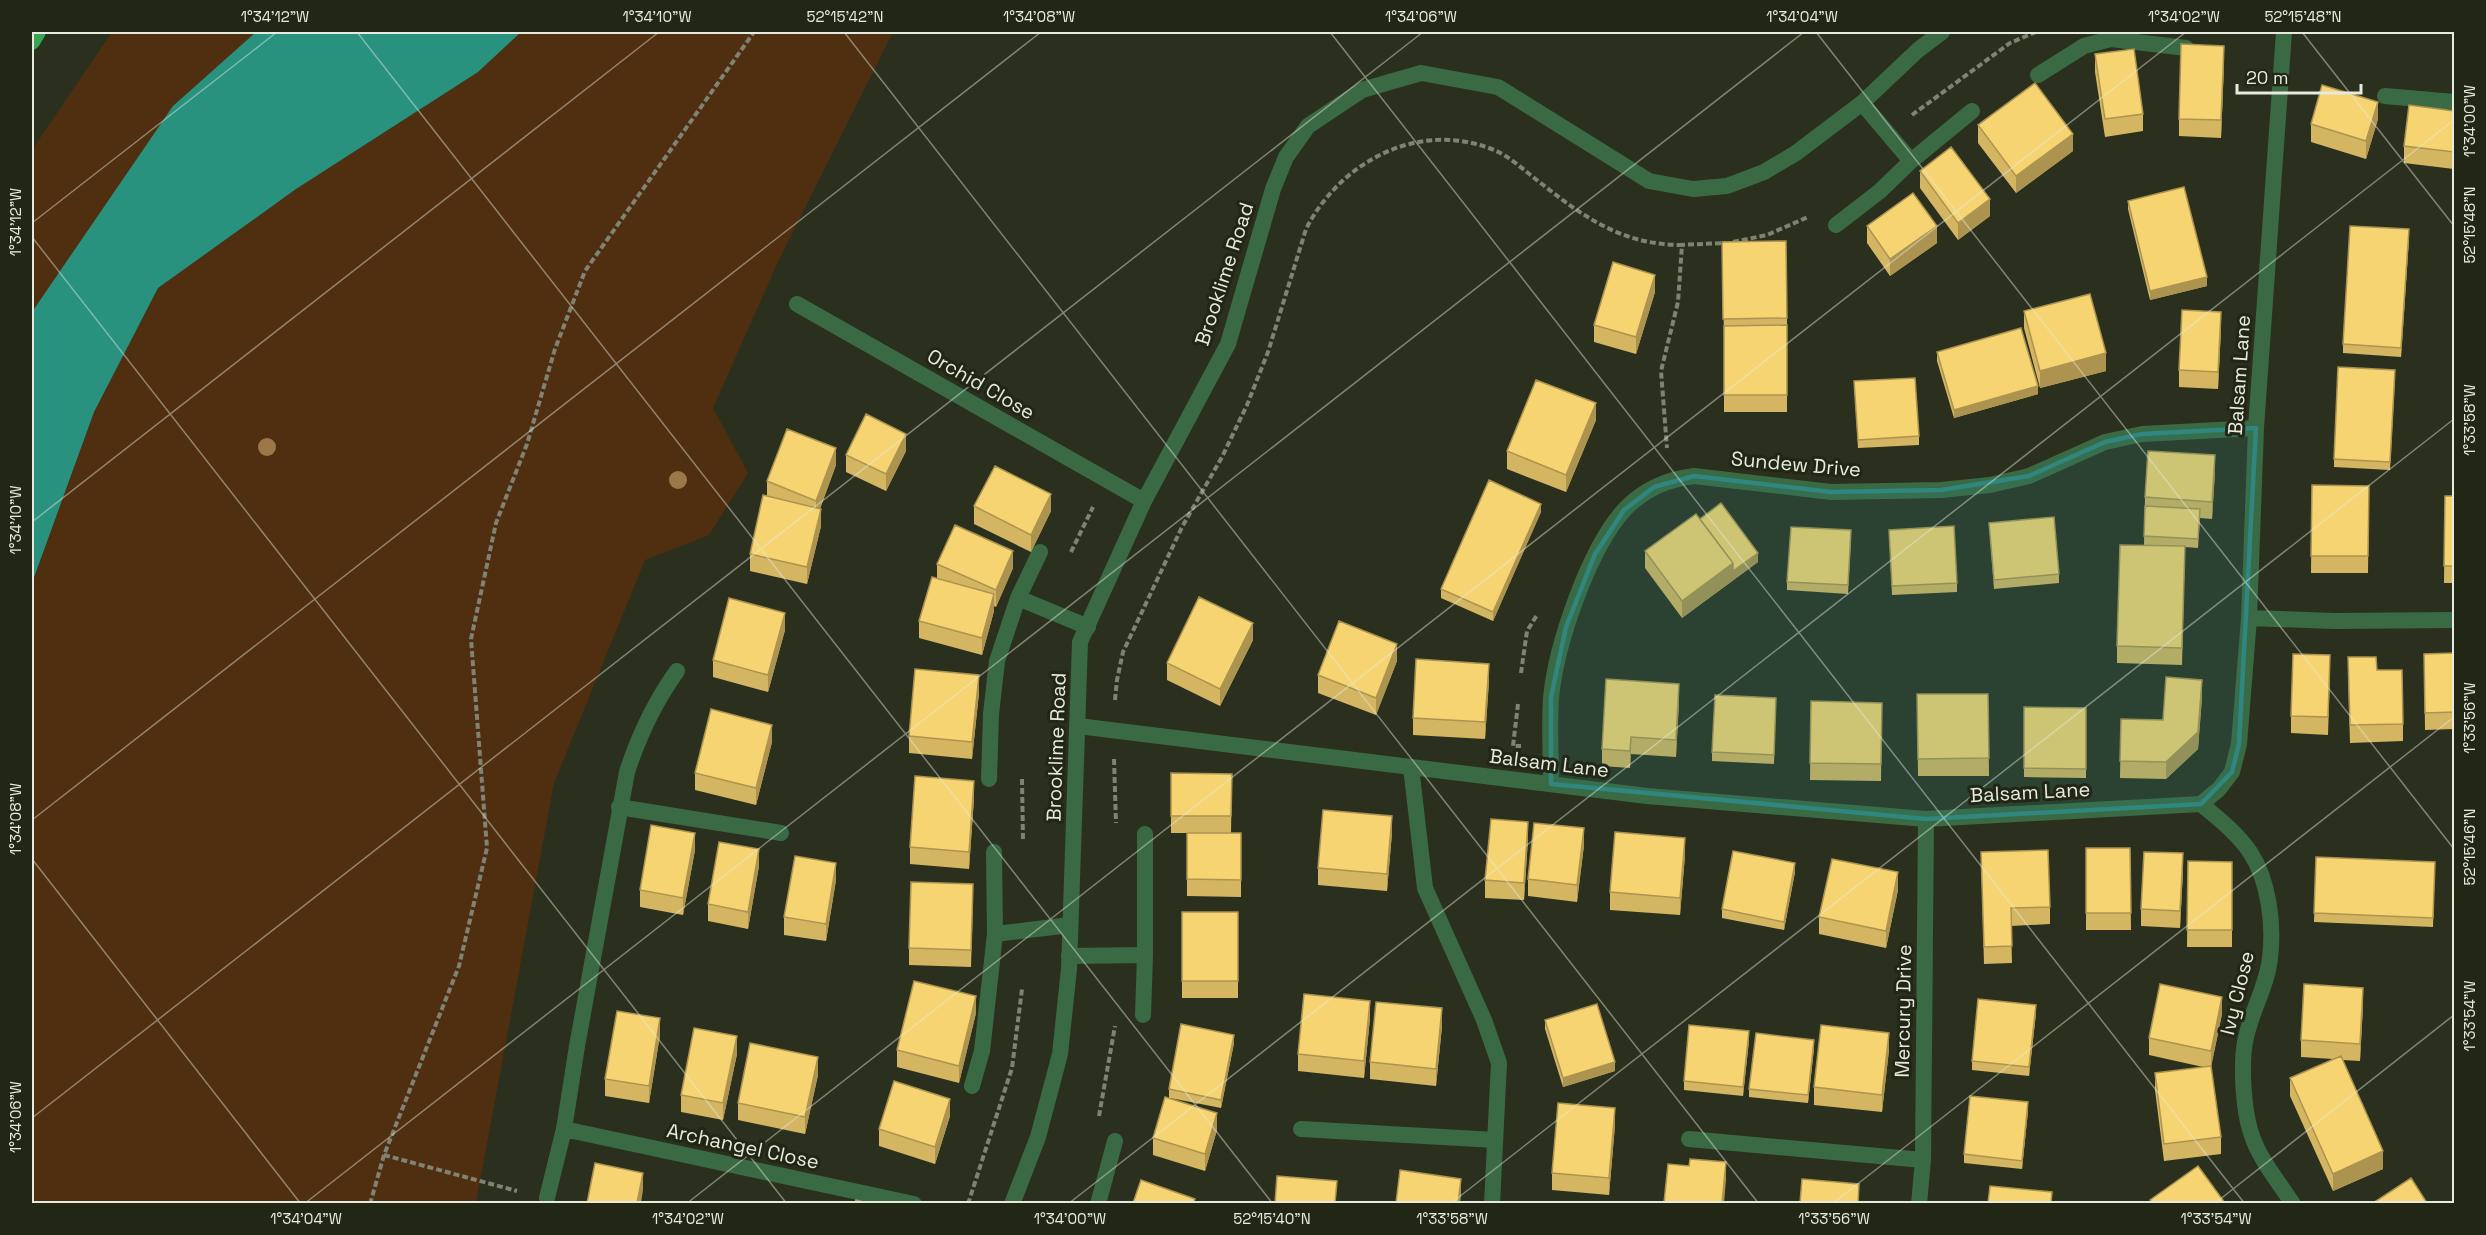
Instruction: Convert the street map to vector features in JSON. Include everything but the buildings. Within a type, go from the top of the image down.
[{"type":"main road","points":[[32,42],[38,32]]},
{"type":"street","name":"Brooklime Road","points":[[1012,1203],[1038,1137],[1060,1054],[1071,925],[1080,642],[1144,501],[1228,344],[1273,189],[1286,157],[1308,126],[1362,90],[1421,73],[1498,87],[1649,181],[1693,189],[1727,186],[1764,172],[1796,153],[1862,104],[1918,50],[1942,32]]},
{"type":"street","name":"Balsam Lane","points":[[1078,726],[1647,796],[1926,819],[2201,804],[2219,789],[2232,771],[2239,744],[2249,618],[2256,428],[2284,32]]},
{"type":"street","points":[[2038,75],[2085,46],[2110,35],[2186,48]]},
{"type":"street","points":[[2385,96],[2454,102]]},
{"type":"street","points":[[1862,104],[1911,162]]},
{"type":"street","points":[[1836,225],[1872,198],[1972,111]]},
{"type":"street","name":"Orchid Close","points":[[797,304],[1144,501]]},
{"type":"street","name":"Sundew Drive","points":[[1551,784],[1551,697],[1566,627],[1595,555],[1624,510],[1654,487],[1675,478],[1694,476],[1831,492],[1941,490],[1990,485],[2029,476],[2105,442],[2142,434],[2256,428]]},
{"type":"street","points":[[989,779],[991,714],[997,661],[1018,598],[1040,552]]},
{"type":"street","points":[[1018,598],[1088,627]]},
{"type":"street","points":[[2249,618],[2334,621],[2454,620]]},
{"type":"street","points":[[546,1201],[564,1129],[627,772],[639,736],[659,696],[677,671]]},
{"type":"street","points":[[1411,767],[1425,888],[1484,1020],[1499,1063],[1492,1203]]},
{"type":"street","name":"Ivy Close","points":[[2201,804],[2229,828],[2250,852],[2264,880],[2270,915],[2270,959],[2245,1042],[2247,1110],[2250,1132],[2259,1153],[2293,1203]]},
{"type":"street","points":[[620,807],[781,833]]},
{"type":"street","name":"Mercury Drive","points":[[1919,1203],[1923,1160],[1926,819]]},
{"type":"street","points":[[1143,1016],[1145,834]]},
{"type":"street","points":[[972,1086],[982,1051],[995,934],[994,852]]},
{"type":"street","points":[[995,934],[1071,925]]},
{"type":"street","points":[[1069,956],[1145,955]]},
{"type":"street","name":"Archangel Close","points":[[564,1129],[914,1203]]},
{"type":"street","points":[[1301,1129],[1495,1140]]},
{"type":"street","points":[[1689,1139],[1923,1160]]},
{"type":"street","points":[[1098,1203],[1115,1141]]},
{"type":"path","points":[[370,1203],[384,1155],[459,966],[487,848],[471,639],[496,523],[527,444],[555,349],[585,271],[754,32]]},
{"type":"path","points":[[1890,137],[1919,108],[2010,44],[2036,32]]},
{"type":"path","points":[[1116,834],[1113,730],[1117,680],[1123,652],[1182,527],[1222,457],[1247,405],[1268,352],[1306,229],[1314,212],[1331,189],[1363,165],[1389,150],[1434,140],[1458,141],[1495,150],[1580,212],[1611,230],[1642,242],[1709,245],[1767,236],[1816,211]]},
{"type":"path","points":[[1670,245],[1682,245]]},
{"type":"path","points":[[1068,558],[1108,480]]},
{"type":"path","points":[[1022,769],[1023,851]]},
{"type":"path","points":[[968,1203],[1012,1068],[1022,987]]},
{"type":"path","points":[[1095,1127],[1108,1074],[1115,1021]]},
{"type":"path","points":[[384,1155],[546,1201]]},
{"type":"highlighted area","points":[[2256,428],[2239,744],[2232,772],[2201,804],[1926,819],[1551,784],[1551,697],[1566,627],[1595,554],[1624,510],[1654,487],[1694,476],[1831,492],[1941,490],[2029,476],[2105,442],[2142,434]]},
{"type":"shaded area","points":[[112,32],[893,32],[778,262],[713,408],[748,473],[709,535],[645,560],[554,783],[476,1203],[32,1204],[32,150]]},
{"type":"water","points":[[256,32],[521,32],[478,72],[296,189],[158,288],[94,412],[32,583],[32,312],[173,106]]}]
